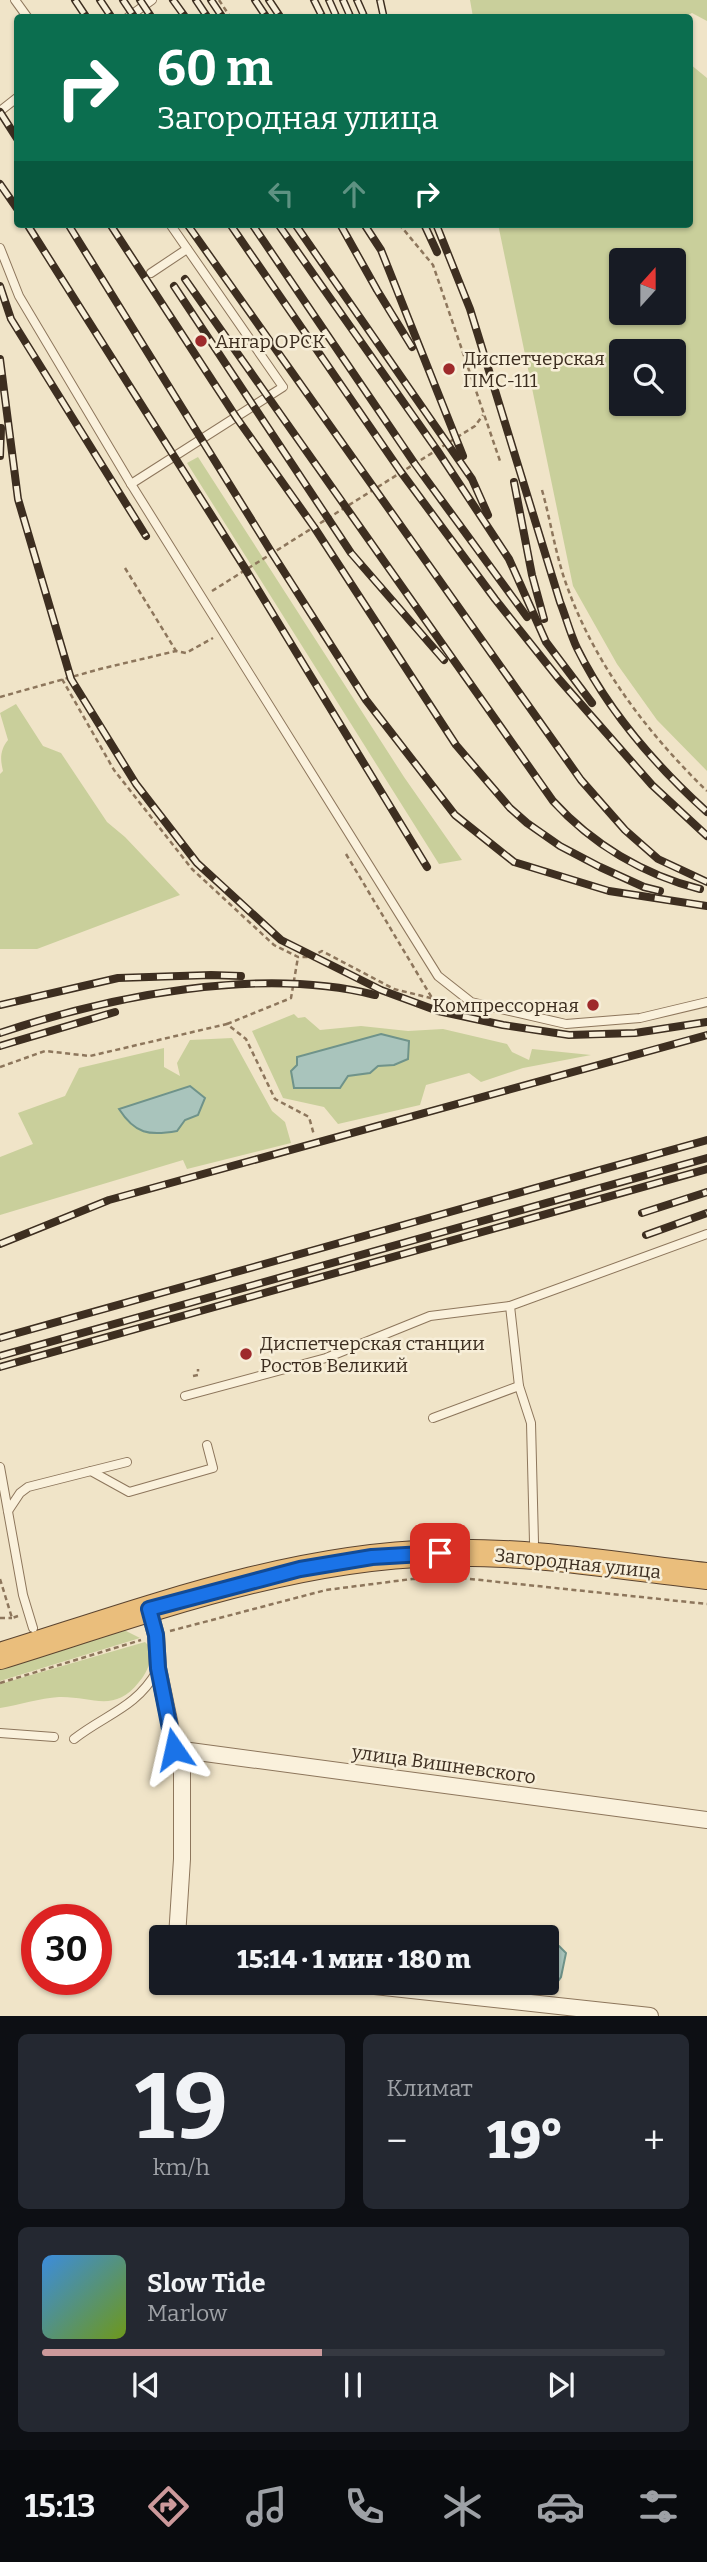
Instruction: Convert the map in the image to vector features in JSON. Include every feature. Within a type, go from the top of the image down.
[{"type":"highway","name":"Загородная улица","points":[[18,1625],[303,1552],[416,1538],[534,1542],[707,1559]]},
{"type":"highway","name":"Загородная улица","points":[[0,1656],[149,1609],[300,1569],[372,1557],[440,1553],[514,1556],[707,1576]]},
{"type":"street","points":[[149,1609],[156,1635],[158,1668],[174,1749],[183,1768],[178,1925]]},
{"type":"street","name":"улица Вишневского","points":[[174,1749],[707,1820]]},
{"type":"street","points":[[457,1995],[650,2016]]},
{"type":"lane","points":[[133,14],[152,0]]},
{"type":"lane","points":[[0,111],[14,100]]},
{"type":"lane","points":[[131,484],[283,387],[173,228]]},
{"type":"lane","points":[[0,248],[19,296],[131,484],[438,976],[471,1002],[566,1024],[640,1018],[707,1002]]},
{"type":"lane","points":[[151,273],[187,249]]},
{"type":"lane","points":[[185,1396],[326,1358],[430,1316],[510,1306],[707,1234]]},
{"type":"lane","points":[[510,1306],[519,1386],[531,1423],[534,1542]]},
{"type":"lane","points":[[433,1418],[519,1386]]},
{"type":"lane","points":[[91,1471],[129,1492],[214,1468],[206,1445]]},
{"type":"lane","points":[[8,1511],[20,1493],[28,1487],[127,1462]]},
{"type":"lane","points":[[0,1467],[8,1511],[18,1625]]},
{"type":"lane","points":[[74,1739],[94,1723],[136,1698],[146,1689],[158,1668]]},
{"type":"lane","points":[[0,1733],[54,1737]]},
{"type":"path","points":[[402,228],[433,265],[500,461]]},
{"type":"path","points":[[201,598],[475,426],[483,415]]},
{"type":"path","points":[[542,490],[567,587],[589,640],[662,747],[707,792]]},
{"type":"path","points":[[125,568],[176,651]]},
{"type":"path","points":[[0,697],[176,651],[186,653],[204,643]]},
{"type":"path","points":[[62,679],[114,770],[192,869],[274,945],[298,957],[311,957],[322,951],[394,989],[458,1004]]},
{"type":"path","points":[[0,1067],[45,1051],[90,1056],[227,1024],[291,998],[298,957]]},
{"type":"path","points":[[227,1024],[246,1039],[275,1099],[309,1116],[314,1135]]},
{"type":"path","points":[[193,1376],[198,1375],[198,1369]]},
{"type":"path","points":[[0,1683],[156,1635],[326,1590],[412,1579],[461,1578],[707,1604]]},
{"type":"path","points":[[0,1579],[18,1625]]},
{"type":"path","points":[[0,1618],[18,1625]]},
{"type":"green space","points":[[470,0],[707,0],[707,21],[692,13],[472,14]]},
{"type":"green space","points":[[693,66],[707,78],[707,771],[657,720],[617,664],[573,586],[499,228],[693,228]]},
{"type":"green space","points":[[198,457],[404,777],[462,860],[439,864],[187,463]]},
{"type":"green space","points":[[16,704],[43,746],[61,753],[107,822],[125,837],[180,895],[37,949],[0,949],[0,774],[3,771],[2,751],[8,740],[0,713]]},
{"type":"green space","points":[[294,1014],[298,1018],[305,1017],[320,1030],[361,1026],[408,1031],[443,1029],[507,1044],[512,1052],[529,1060],[532,1049],[591,1055],[523,1068],[481,1082],[469,1073],[426,1085],[420,1105],[338,1124],[324,1107],[283,1098],[252,1031]]},
{"type":"green space","points":[[232,1038],[272,1111],[285,1122],[291,1143],[187,1169],[183,1160],[0,1215],[0,1157],[33,1144],[18,1113],[65,1096],[79,1068],[164,1048],[164,1067],[180,1076],[177,1063],[190,1040]]},
{"type":"green space","points":[[124,1630],[140,1638],[0,1681],[0,1668]]},
{"type":"green space","points":[[145,1642],[150,1647],[147,1670],[130,1692],[121,1698],[102,1701],[59,1697],[0,1708],[0,1684]]},
{"type":"water","points":[[381,1034],[409,1041],[408,1059],[394,1065],[378,1066],[370,1073],[348,1076],[340,1088],[294,1088],[291,1071],[297,1065],[297,1057]]},
{"type":"water","points":[[190,1086],[205,1098],[198,1115],[185,1120],[177,1131],[144,1131],[131,1124],[119,1109]]},
{"type":"water","points":[[559,1946],[566,1953],[559,1980]]},
{"type":"railway","points":[[75,0],[84,14]]},
{"type":"railway","points":[[100,0],[109,14]]},
{"type":"railway","points":[[123,0],[132,14]]},
{"type":"railway","points":[[140,0],[149,14]]},
{"type":"railway","points":[[173,0],[183,14]]},
{"type":"railway","points":[[196,0],[205,14]]},
{"type":"railway","points":[[211,0],[220,14]]},
{"type":"railway","points":[[255,0],[264,14]]},
{"type":"railway","points":[[269,0],[278,14]]},
{"type":"railway","points":[[314,0],[321,14]]},
{"type":"railway","points":[[329,0],[335,14]]},
{"type":"railway","points":[[343,0],[349,14]]},
{"type":"railway","points":[[357,0],[363,14]]},
{"type":"railway","points":[[380,0],[383,14]]},
{"type":"railway","points":[[0,112],[14,134]]},
{"type":"railway","points":[[0,184],[14,204]]},
{"type":"railway","points":[[30,228],[246,570],[427,867]]},
{"type":"railway","points":[[70,228],[366,700],[455,815],[514,862],[609,891],[707,906]]},
{"type":"railway","points":[[113,228],[236,417],[314,527],[456,745],[510,808],[527,823],[560,846],[600,867],[644,887],[660,891]]},
{"type":"railway","points":[[190,228],[581,780],[625,830],[658,859],[707,882]]},
{"type":"railway","points":[[233,228],[401,472],[495,599],[558,678],[652,785],[707,836]]},
{"type":"railway","points":[[255,228],[415,464],[527,617]]},
{"type":"railway","points":[[281,228],[437,450],[509,559],[546,642],[592,703]]},
{"type":"railway","points":[[298,228],[472,479],[488,515]]},
{"type":"railway","points":[[342,228],[412,347]]},
{"type":"railway","points":[[367,228],[381,250],[463,456]]},
{"type":"railway","points":[[426,228],[437,252]]},
{"type":"railway","points":[[438,228],[470,309],[560,602],[577,648],[603,694],[634,736],[707,812]]},
{"type":"railway","points":[[185,279],[553,801],[585,831],[620,856],[659,875],[700,889]]},
{"type":"railway","points":[[0,286],[11,319],[146,536]]},
{"type":"railway","points":[[174,286],[351,553],[444,660]]},
{"type":"railway","points":[[0,359],[18,499],[71,679],[136,784],[197,863],[281,940],[381,990],[438,1011],[569,1035],[635,1033],[707,1022]]},
{"type":"railway","points":[[0,456],[1,428]]},
{"type":"railway","points":[[514,482],[532,575],[544,619]]},
{"type":"railway","points":[[0,1005],[118,978],[241,976]]},
{"type":"railway","points":[[0,1033],[89,1007],[186,989],[283,984],[330,987],[375,995]]},
{"type":"railway","points":[[0,1046],[115,1012]]},
{"type":"railway","points":[[0,1244],[109,1200],[707,1035]]},
{"type":"railway","points":[[0,1338],[707,1140]]},
{"type":"railway","points":[[0,1356],[707,1158]]},
{"type":"railway","points":[[0,1367],[707,1169]]},
{"type":"railway","points":[[642,1213],[707,1192]]},
{"type":"railway","points":[[646,1235],[707,1213]]},
{"type":"place","name":"Ангар ОРСК","points":[[201,341]]},
{"type":"place","name":"Диспетчерская ПМС-111","points":[[449,369]]},
{"type":"place","name":"Компрессорная","points":[[593,1005]]},
{"type":"place","name":"Диспетчерская станции Ростов Великий","points":[[246,1354]]},
{"type":"route","points":[[174,1749],[158,1668],[156,1635],[149,1609],[300,1569],[372,1557],[440,1553]]}]
